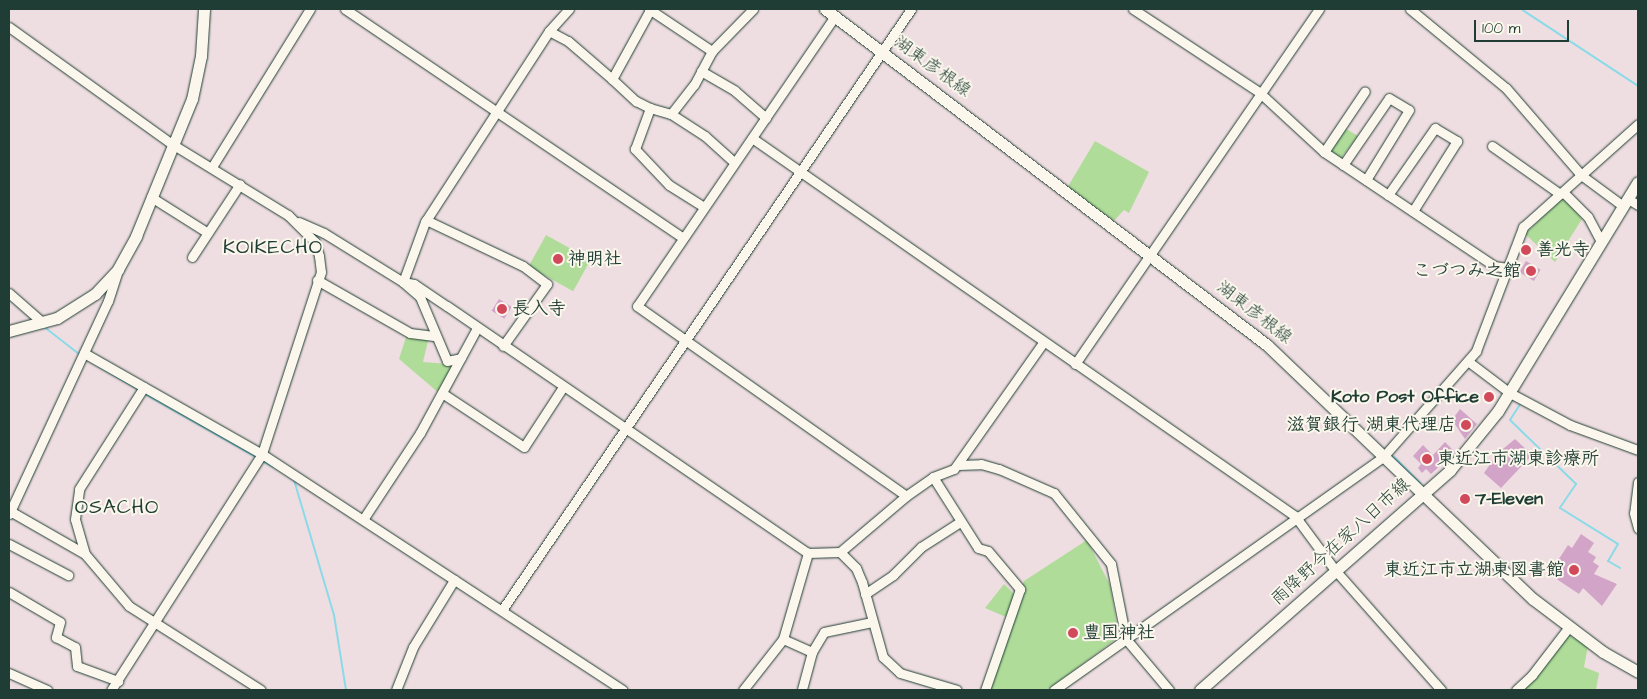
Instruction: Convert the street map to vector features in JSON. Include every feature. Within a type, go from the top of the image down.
[{"type":"main road","points":[[9,331],[43,323],[89,298],[118,269],[151,197],[192,99],[202,56],[204,9]]},
{"type":"main road","name":"湖東彦根線","points":[[826,9],[883,53],[958,106],[1024,163],[1151,254],[1285,360],[1420,494],[1568,628],[1638,672]]},
{"type":"main road","name":"雨降野今在家八日市線","points":[[1200,690],[1420,494],[1450,470],[1510,393],[1638,182]]},
{"type":"street","points":[[212,167],[310,9]]},
{"type":"street","points":[[346,9],[683,238]]},
{"type":"street","points":[[403,282],[426,220],[549,31],[569,9]]},
{"type":"street","points":[[671,114],[701,71],[712,51],[753,9]]},
{"type":"street","points":[[502,610],[625,426],[883,53],[911,9]]},
{"type":"street","points":[[1133,9],[1259,92],[1324,152],[1494,266],[1508,268]]},
{"type":"street","points":[[1075,364],[1259,92],[1319,9]]},
{"type":"street","points":[[1410,9],[1506,88],[1581,175],[1626,202],[1638,205]]},
{"type":"street","points":[[612,79],[649,10],[712,51]]},
{"type":"street","points":[[836,16],[637,306],[906,496]]},
{"type":"street","points":[[9,27],[172,144],[240,184],[296,221],[324,232],[403,282],[420,296],[447,361],[461,358]]},
{"type":"street","points":[[549,31],[568,41],[636,101],[650,108],[671,114],[705,136],[734,162]]},
{"type":"street","points":[[701,71],[735,91],[766,118]]},
{"type":"street","points":[[1324,152],[1365,91]]},
{"type":"street","points":[[1343,164],[1388,98],[1409,110],[1366,180]]},
{"type":"street","points":[[650,108],[635,148],[669,185],[704,208]]},
{"type":"street","points":[[1054,690],[1296,516],[1383,456],[1469,362],[1508,268],[1522,227],[1638,124]]},
{"type":"street","points":[[1388,195],[1435,128],[1457,142],[1413,211]]},
{"type":"street","points":[[752,138],[800,174],[1043,343],[1296,516],[1335,570],[1441,690]]},
{"type":"street","points":[[1492,146],[1562,193],[1588,217],[1601,241]]},
{"type":"street","points":[[192,257],[240,184]]},
{"type":"street","points":[[151,197],[208,233]]},
{"type":"street","points":[[426,220],[523,266],[547,284],[503,346]]},
{"type":"street","points":[[111,690],[156,623],[262,454],[321,272],[315,242],[296,221]]},
{"type":"street","points":[[118,269],[108,301],[84,353],[14,491],[9,512],[84,554],[129,606],[261,690]]},
{"type":"street","points":[[317,280],[410,333],[436,336]]},
{"type":"street","points":[[403,282],[414,284],[563,387],[625,426],[808,553],[840,552],[906,496],[933,477],[958,465],[981,464],[999,469],[1054,493],[1111,564],[1126,639],[1170,690]]},
{"type":"street","points":[[9,293],[43,323]]},
{"type":"street","points":[[364,518],[442,393],[477,328]]},
{"type":"street","points":[[958,465],[1043,343]]},
{"type":"street","points":[[84,353],[262,454],[364,518],[454,580],[623,690]]},
{"type":"street","points":[[1469,362],[1510,393],[1570,425],[1638,450]]},
{"type":"street","points":[[84,554],[75,519],[79,489],[144,387]]},
{"type":"street","points":[[442,393],[524,447],[563,387]]},
{"type":"street","points":[[933,477],[978,548],[988,551],[1020,589],[985,690]]},
{"type":"street","points":[[1638,482],[1634,513],[1638,525]]},
{"type":"street","points":[[865,594],[893,575],[921,547],[960,522]]},
{"type":"street","points":[[9,544],[68,576]]},
{"type":"street","points":[[840,552],[856,568],[883,657],[892,668],[957,690]]},
{"type":"street","points":[[743,690],[783,639],[808,553]]},
{"type":"street","points":[[396,690],[413,647],[454,580]]},
{"type":"street","points":[[9,592],[60,622],[56,637],[75,647],[77,666],[118,681]]},
{"type":"street","points":[[802,690],[812,652],[824,632],[872,622]]},
{"type":"street","points":[[1516,690],[1532,675],[1568,628]]},
{"type":"street","points":[[783,639],[812,652]]},
{"type":"street","points":[[9,673],[47,690]]},
{"type":"green space","points":[[1343,127],[1358,136],[1340,159],[1329,150]]},
{"type":"green space","points":[[1095,141],[1149,172],[1129,213],[1124,210],[1114,221],[1067,188]]},
{"type":"green space","points":[[1563,197],[1582,219],[1555,262],[1525,234]]},
{"type":"green space","points":[[546,235],[591,260],[573,291],[529,266]]},
{"type":"green space","points":[[407,334],[429,337],[423,362],[449,364],[452,371],[440,394],[399,359]]},
{"type":"green space","points":[[1087,540],[1110,585],[1119,637],[1047,690],[985,690],[1024,581]]},
{"type":"green space","points":[[1004,584],[1015,595],[1006,617],[985,608]]},
{"type":"green space","points":[[1567,634],[1588,646],[1584,667],[1599,673],[1596,690],[1516,690]]},
{"type":"building","name":"こづつみ之館","points":[[1526,261],[1541,270],[1534,281],[1519,272]]},
{"type":"building","name":"長入寺","points":[[499,299],[512,307],[504,319],[492,311]]},
{"type":"building","name":"滋賀銀行 湖東代理店","points":[[1460,409],[1477,424],[1465,439],[1452,420]]},
{"type":"building","points":[[1515,439],[1532,455],[1501,488],[1484,473],[1498,453]]},
{"type":"building","name":"東近江市湖東診療所","points":[[1445,442],[1455,452],[1431,474],[1426,469],[1422,473],[1418,468],[1421,464],[1413,456],[1423,445],[1433,455]]},
{"type":"building","name":"7-Eleven","points":[[1462,492],[1468,492],[1472,499],[1468,506],[1462,506],[1458,502],[1458,496]]},
{"type":"building","name":"東近江市立湖東図書館","points":[[1581,534],[1594,543],[1588,552],[1596,557],[1593,562],[1599,566],[1594,574],[1617,584],[1602,606],[1583,588],[1579,594],[1549,574],[1568,545],[1572,548]]},
{"type":"waterway","points":[[1521,9],[1638,86]]},
{"type":"waterway","points":[[43,326],[79,354]]},
{"type":"waterway","points":[[98,366],[139,390]]},
{"type":"waterway","points":[[143,393],[256,457]]},
{"type":"waterway","points":[[1521,403],[1510,420],[1576,484],[1560,508],[1618,544],[1608,561],[1620,568]]},
{"type":"waterway","points":[[1394,457],[1420,483]]},
{"type":"waterway","points":[[262,461],[274,467]]},
{"type":"waterway","points":[[294,480],[334,615],[346,690]]},
{"type":"place","name":"善光寺","points":[[1526,250]]},
{"type":"place","name":"神明社","points":[[558,259]]},
{"type":"place","name":"こづつみ之館","points":[[1531,271]]},
{"type":"place","name":"長入寺","points":[[502,309]]},
{"type":"place","name":"Koto Post Office","points":[[1489,397]]},
{"type":"place","name":"滋賀銀行 湖東代理店","points":[[1466,425]]},
{"type":"place","name":"東近江市湖東診療所","points":[[1427,459]]},
{"type":"place","name":"7-Eleven","points":[[1465,499]]},
{"type":"place","name":"東近江市立湖東図書館","points":[[1574,570]]},
{"type":"place","name":"豊国神社","points":[[1073,633]]},
{"type":"district","name":"KOIKECHO","points":[[273,247]]},
{"type":"district","name":"OSACHO","points":[[117,507]]}]
